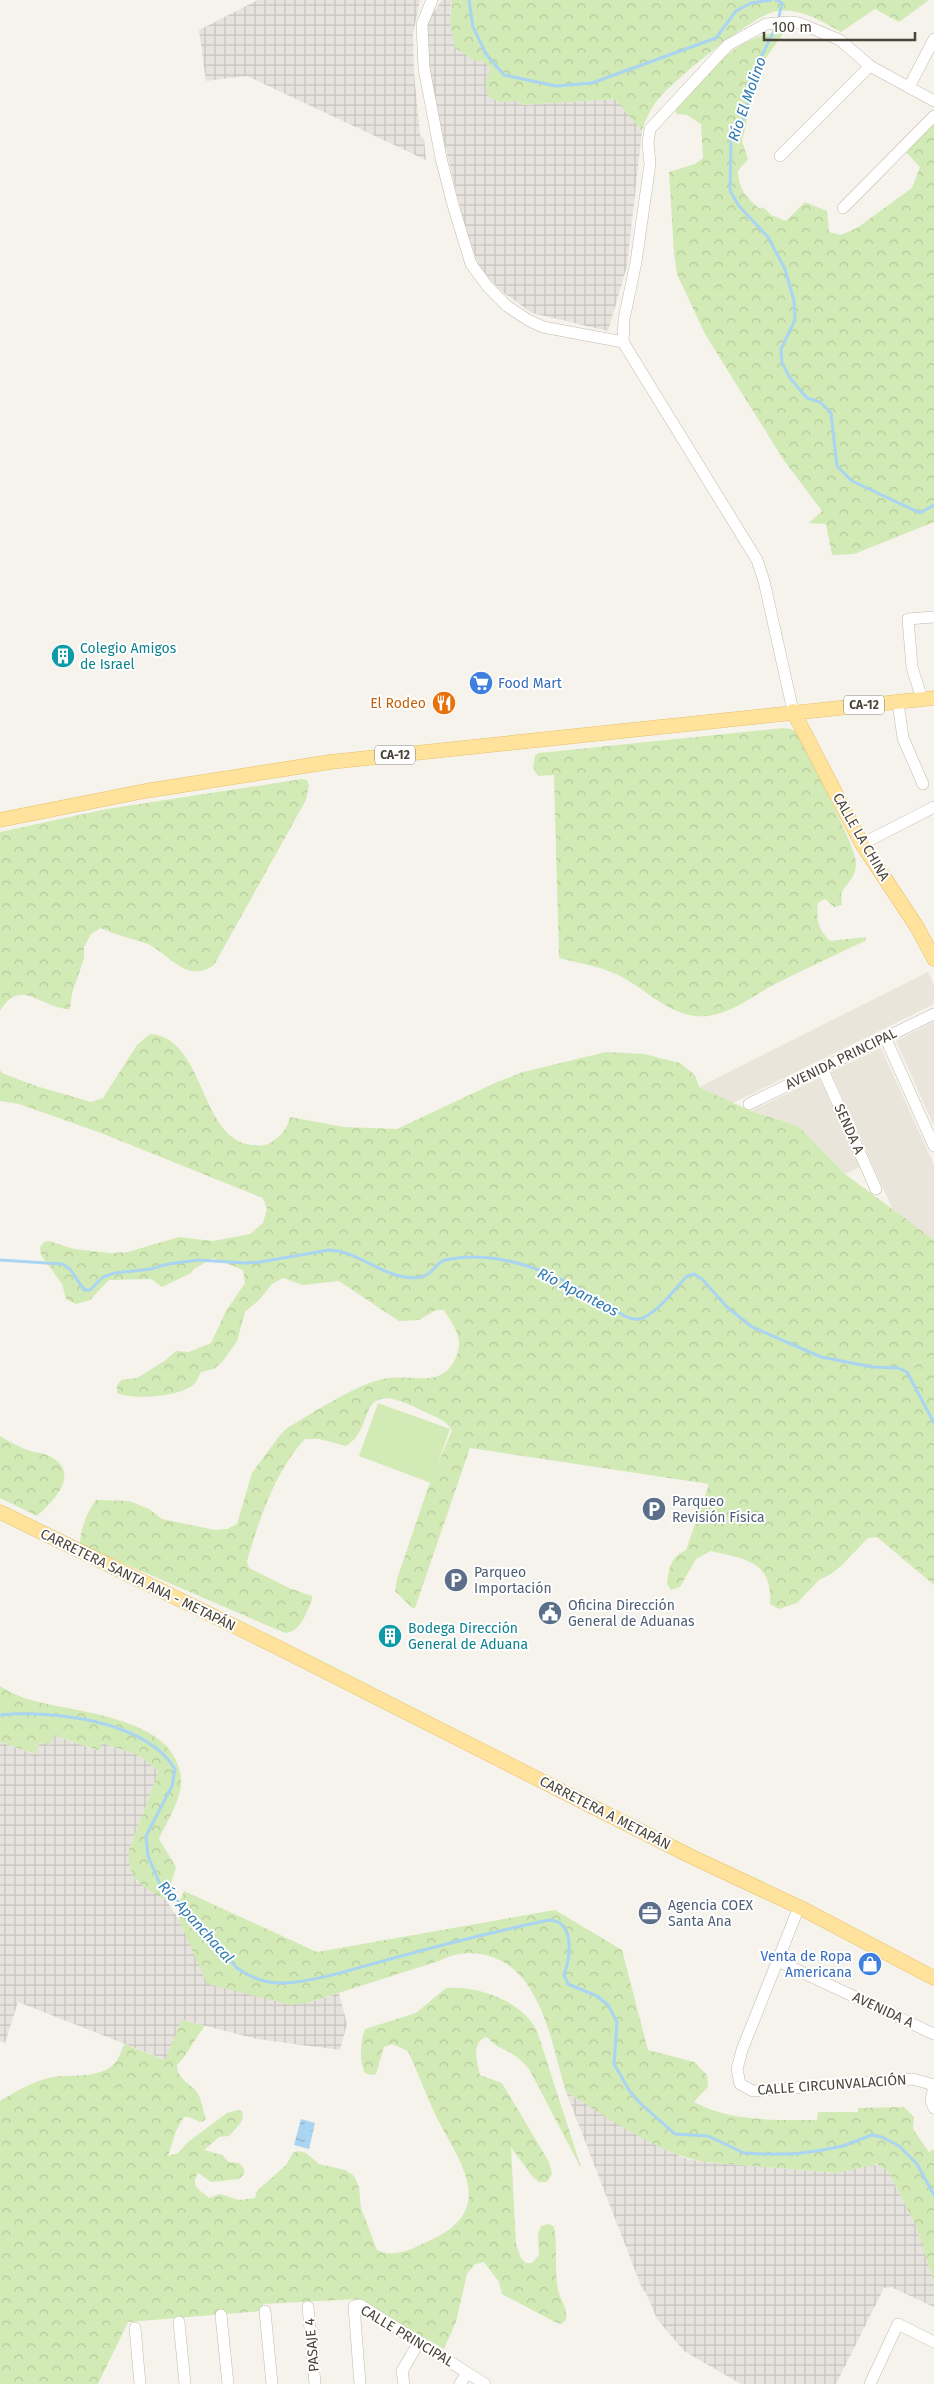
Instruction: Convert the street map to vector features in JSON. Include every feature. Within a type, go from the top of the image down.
[{"type":"main road","name":"CA-12","points":[[0,820],[153,790],[330,762],[928,699]]},
{"type":"main road","name":"CALLE LA CHINA","points":[[793,712],[862,844],[917,927],[934,959]]},
{"type":"main road","name":"CARRETERA SANTA ANA - METAPÁN","points":[[0,1512],[277,1647]]},
{"type":"main road","name":"CARRETERA A METAPÁN","points":[[277,1647],[613,1817],[799,1907],[934,1978]]},
{"type":"street","points":[[432,0],[422,24],[424,68],[441,158],[471,264],[488,287],[506,306],[528,320],[544,327],[623,342]]},
{"type":"street","points":[[793,712],[764,581],[757,560],[623,342],[624,318],[636,262],[650,164],[648,143],[650,129],[728,45],[758,28],[789,22],[799,23],[840,40],[870,66],[934,101]]},
{"type":"street","points":[[909,87],[934,40]]},
{"type":"street","points":[[780,156],[870,66]]},
{"type":"street","points":[[844,208],[934,116]]},
{"type":"street","points":[[928,699],[912,667],[908,619],[934,616]]},
{"type":"street","points":[[898,702],[903,738],[923,784]]},
{"type":"street","points":[[862,844],[934,807]]},
{"type":"street","name":"AVENIDA PRINCIPAL","points":[[749,1104],[934,1014]]},
{"type":"street","points":[[886,1037],[934,1146]]},
{"type":"street","name":"SENDA A","points":[[822,1068],[876,1189]]},
{"type":"street","name":"CALLE CIRCUNVALACIÓN","points":[[799,1907],[738,2062],[737,2076],[740,2084],[753,2091],[913,2079],[934,2085]]},
{"type":"street","name":"AVENIDA A","points":[[778,1961],[934,2034]]},
{"type":"street","points":[[934,2085],[931,2100],[934,2108]]},
{"type":"street","name":"CALLE PRINCIPAL","points":[[360,2384],[354,2306],[360,2305],[485,2384]]},
{"type":"street","name":"PASAJE 4","points":[[308,2307],[315,2384]]},
{"type":"street","points":[[265,2311],[272,2384]]},
{"type":"street","points":[[221,2315],[228,2384]]},
{"type":"street","points":[[178,2322],[185,2384]]},
{"type":"street","points":[[870,2384],[898,2324],[934,2342]]},
{"type":"street","points":[[135,2328],[140,2384]]},
{"type":"street","points":[[404,2384],[402,2371],[419,2342]]},
{"type":"street","points":[[460,2384],[467,2373]]},
{"type":"shaded area","points":[[258,0],[420,0],[413,34],[414,73],[420,135],[424,139],[426,160],[247,76],[206,81],[199,30]]},
{"type":"shaded area","points":[[442,0],[452,0],[450,14],[491,69],[487,75],[486,90],[521,101],[521,105],[615,99],[642,131],[627,266],[608,331],[532,313],[504,293],[481,271],[466,231],[431,89],[427,42],[428,21]]},
{"type":"shaded area","points":[[928,972],[934,985],[934,1004],[733,1103],[699,1087]]},
{"type":"shaded area","points":[[934,1022],[934,1126],[896,1041]]},
{"type":"shaded area","points":[[881,1048],[934,1165],[934,1240],[893,1210],[831,1072]]},
{"type":"shaded area","points":[[819,1078],[860,1167],[845,1174],[798,1126],[751,1111]]},
{"type":"shaded area","points":[[54,1735],[99,1751],[102,1743],[138,1755],[159,1771],[129,1850],[136,1881],[166,1900],[179,1920],[307,2003],[339,1993],[347,2024],[340,2050],[257,2039],[182,2020],[166,2060],[18,2002],[5,2043],[0,2041],[0,1742],[35,1754],[40,1742]]},
{"type":"shaded area","points":[[566,2092],[660,2147],[687,2159],[837,2173],[869,2165],[883,2166],[888,2171],[915,2224],[934,2281],[934,2307],[891,2287],[884,2288],[836,2384],[741,2384],[684,2351],[657,2319],[645,2291],[643,2291]]},
{"type":"green space","points":[[452,0],[929,0],[899,22],[875,9],[841,32],[803,13],[777,11],[766,15],[717,47],[671,86],[653,107],[642,131],[615,99],[521,105],[520,101],[501,102],[489,97],[486,83],[487,75],[491,69],[483,61],[475,61],[455,48],[450,24]]},
{"type":"green space","points":[[785,31],[758,69],[742,141],[748,159],[738,171],[740,183],[747,197],[760,209],[763,207],[771,215],[786,221],[805,202],[827,211],[829,232],[841,235],[857,228],[912,188],[920,167],[905,151],[934,121],[934,522],[854,554],[832,555],[826,524],[809,523],[822,511],[783,459],[705,334],[677,274],[674,253],[669,172],[695,164],[703,158],[701,124],[687,115],[677,114],[675,110],[711,70],[736,48],[766,34]]},
{"type":"green space","points":[[784,728],[791,729],[797,733],[841,821],[856,864],[852,877],[841,894],[842,905],[834,907],[825,899],[818,903],[817,914],[819,924],[830,941],[866,937],[865,941],[775,984],[727,1011],[706,1016],[684,1014],[664,1004],[628,980],[611,972],[559,958],[554,775],[538,776],[533,768],[535,755],[539,753]]},
{"type":"green space","points":[[302,779],[307,780],[309,785],[306,800],[214,965],[204,970],[194,971],[185,969],[145,943],[101,928],[91,934],[84,947],[84,959],[72,993],[70,1009],[60,1008],[24,995],[15,996],[0,1011],[0,832],[107,809]]},
{"type":"green space","points":[[150,1034],[168,1039],[182,1052],[221,1125],[234,1138],[251,1145],[261,1146],[270,1143],[281,1135],[290,1117],[344,1127],[397,1129],[497,1082],[523,1072],[606,1052],[644,1054],[680,1063],[695,1075],[699,1087],[751,1111],[798,1126],[845,1174],[934,1240],[934,1585],[877,1537],[868,1538],[841,1566],[819,1580],[797,1603],[779,1609],[770,1604],[770,1590],[762,1570],[745,1560],[711,1551],[696,1559],[680,1587],[671,1590],[667,1584],[671,1564],[677,1556],[686,1550],[709,1484],[470,1448],[415,1608],[412,1608],[395,1591],[397,1579],[428,1488],[452,1430],[446,1423],[433,1415],[398,1400],[384,1398],[375,1401],[356,1438],[346,1446],[319,1439],[305,1439],[285,1466],[269,1497],[247,1561],[249,1568],[289,1588],[312,1596],[305,1616],[299,1626],[291,1632],[285,1633],[83,1546],[80,1543],[83,1526],[96,1500],[129,1501],[149,1509],[162,1519],[215,1530],[227,1529],[237,1524],[252,1473],[287,1428],[332,1401],[379,1380],[437,1377],[454,1363],[459,1348],[457,1333],[444,1310],[436,1310],[419,1320],[399,1321],[339,1281],[303,1285],[283,1278],[272,1284],[260,1299],[245,1312],[237,1341],[223,1361],[214,1369],[201,1372],[193,1385],[167,1395],[144,1397],[117,1393],[117,1386],[121,1380],[137,1378],[166,1360],[176,1351],[189,1352],[211,1343],[226,1311],[245,1283],[243,1270],[213,1258],[194,1269],[191,1273],[162,1287],[151,1279],[109,1280],[90,1300],[76,1304],[66,1299],[62,1284],[41,1255],[40,1247],[44,1242],[49,1241],[74,1249],[111,1253],[128,1252],[179,1237],[213,1241],[250,1234],[263,1223],[267,1209],[263,1198],[101,1133],[19,1104],[0,1101],[0,1070],[2,1073],[36,1086],[91,1102],[103,1098],[137,1045]]},
{"type":"green space","points":[[378,1403],[450,1429],[431,1483],[359,1456]]},
{"type":"green space","points":[[0,1436],[24,1449],[47,1455],[58,1462],[63,1469],[64,1477],[58,1494],[37,1516],[0,1498]]},
{"type":"green space","points":[[0,1686],[30,1700],[120,1720],[159,1739],[172,1754],[180,1772],[181,1789],[171,1816],[159,1839],[176,1867],[166,1900],[150,1891],[138,1881],[131,1869],[129,1860],[129,1850],[159,1771],[138,1755],[102,1743],[100,1751],[54,1735],[50,1745],[40,1742],[36,1754],[0,1742]]},
{"type":"green space","points":[[184,1891],[317,1952],[555,1910],[622,1950],[648,2050],[694,2062],[707,2075],[708,2087],[694,2102],[708,2109],[723,2113],[785,2120],[817,2120],[818,2112],[858,2112],[858,2108],[904,2107],[914,2117],[913,2129],[929,2152],[933,2149],[934,2151],[934,2281],[915,2224],[888,2171],[877,2164],[837,2173],[704,2162],[686,2157],[650,2142],[566,2092],[540,2008],[530,1989],[517,1972],[501,1961],[480,1954],[464,1953],[454,1955],[307,2003],[291,2005],[207,1984],[179,1920],[178,1906]]},
{"type":"green space","points":[[446,1988],[471,1989],[498,1997],[521,2011],[537,2031],[582,2170],[526,2065],[516,2056],[497,2046],[486,2037],[478,2044],[476,2053],[480,2075],[502,2083],[549,2162],[552,2174],[547,2182],[539,2182],[532,2176],[511,2147],[516,2244],[521,2258],[526,2263],[532,2263],[539,2255],[538,2234],[541,2226],[549,2224],[554,2227],[558,2290],[565,2309],[566,2320],[561,2324],[555,2322],[502,2294],[499,2282],[484,2262],[475,2264],[467,2274],[456,2322],[444,2349],[357,2299],[263,2304],[263,2311],[128,2322],[98,2384],[0,2384],[0,2101],[43,2080],[92,2074],[107,2069],[117,2060],[124,2044],[165,2060],[182,2020],[205,2026],[177,2065],[177,2069],[181,2077],[198,2094],[206,2118],[200,2122],[184,2117],[176,2131],[168,2156],[178,2153],[188,2142],[227,2113],[238,2110],[242,2111],[243,2118],[240,2124],[229,2136],[219,2137],[204,2150],[222,2155],[229,2162],[239,2163],[244,2169],[244,2174],[239,2179],[211,2182],[198,2173],[195,2185],[199,2190],[209,2198],[220,2194],[239,2200],[255,2198],[257,2191],[286,2165],[293,2153],[298,2151],[306,2153],[319,2164],[345,2170],[354,2176],[359,2187],[361,2208],[377,2250],[398,2253],[431,2240],[451,2228],[463,2214],[468,2200],[468,2184],[463,2168],[437,2118],[408,2051],[392,2044],[384,2047],[376,2074],[371,2075],[365,2073],[363,2068],[361,2057],[362,2040],[365,2029],[416,2013]]},
{"type":"water","points":[[301,2119],[315,2123],[309,2149],[294,2145]]},
{"type":"waterway","name":"Río El Molino","points":[[469,0],[473,27],[486,54],[504,75],[556,86],[592,83],[716,38],[736,11],[751,3],[771,0]]},
{"type":"waterway","name":"Río El Molino","points":[[776,0],[782,3],[778,21]]},
{"type":"waterway","name":"Río El Molino","points":[[776,27],[759,61],[743,120],[731,140],[730,191],[739,206],[768,237],[785,269],[794,301],[795,320],[781,349],[782,363],[790,378],[807,398],[820,402],[831,413],[837,466],[852,481],[920,513],[934,505]]},
{"type":"waterway","name":"Río Apanteos","points":[[0,1260],[62,1264],[70,1269],[84,1290],[90,1290],[103,1277],[115,1273],[151,1269],[168,1264],[198,1260],[260,1262],[329,1250],[352,1255],[386,1271],[409,1278],[425,1276],[445,1260],[466,1257],[487,1258],[529,1266],[549,1274],[609,1305],[625,1316],[634,1319],[645,1317],[651,1313],[687,1276],[694,1274],[702,1279],[727,1307],[752,1327],[821,1357],[873,1367],[898,1368],[907,1372],[934,1423]]},
{"type":"waterway","name":"Río Apanchacal","points":[[0,1715],[45,1714],[96,1722],[120,1729],[142,1739],[161,1752],[175,1769],[172,1786],[146,1836],[148,1856],[160,1884],[184,1907],[237,1968],[248,1975],[273,1983],[300,1981],[327,1976],[549,1920],[558,1922],[564,1927],[569,1942],[568,1959],[564,1975],[568,1984],[597,1996],[608,2005],[617,2022],[614,2064],[629,2090],[640,2103],[675,2134],[708,2136],[744,2153],[762,2154],[793,2154],[817,2151],[843,2146],[872,2135],[882,2137],[899,2146],[917,2164],[934,2195]]},
{"type":"place","name":"Colegio Amigos de Israel","points":[[63,656]]},
{"type":"place","name":"Food Mart","points":[[481,683]]},
{"type":"place","name":"El Rodeo","points":[[444,703]]},
{"type":"place","name":"Parqueo Revisión Física","points":[[654,1509]]},
{"type":"place","name":"Parqueo Importación","points":[[456,1580]]},
{"type":"place","name":"Oficina Dirección General de Aduanas","points":[[550,1613]]},
{"type":"place","name":"Bodega Dirección General de Aduana","points":[[390,1636]]},
{"type":"place","name":"Agencia COEX Santa Ana","points":[[650,1913]]},
{"type":"place","name":"Venta de Ropa Americana","points":[[870,1964]]}]
